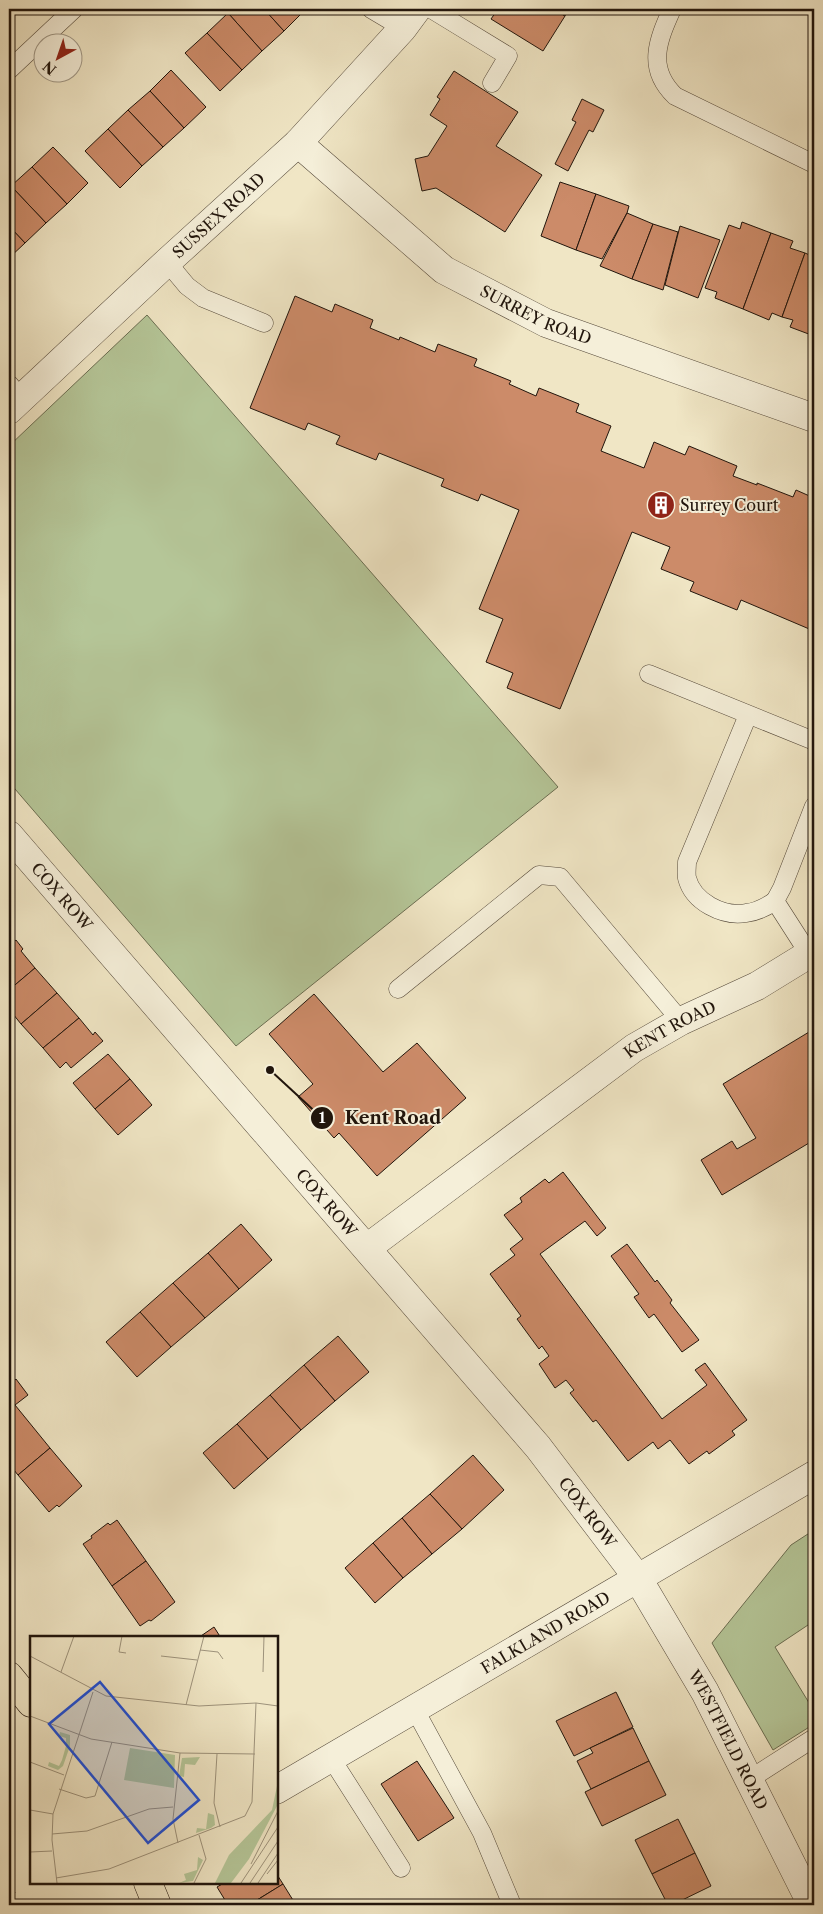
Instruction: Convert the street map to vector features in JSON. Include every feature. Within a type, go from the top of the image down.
[{"type":"main road","points":[[9,1676],[30,1702]]},
{"type":"main road","points":[[148,1884],[157,1905]]},
{"type":"street","name":"SUSSEX ROAD","points":[[13,397],[298,143],[410,18]]},
{"type":"street","name":"SURREY ROAD","points":[[298,143],[444,270],[546,323],[814,418]]},
{"type":"street","name":"COX ROW","points":[[9,835],[538,1447],[637,1577]]},
{"type":"street","name":"KENT ROAD","points":[[367,1248],[634,1048],[681,1021],[757,986],[812,952]]},
{"type":"street","name":"FALKLAND ROAD","points":[[278,1789],[814,1474]]},
{"type":"street","name":"WESTFIELD ROAD","points":[[637,1577],[706,1692],[812,1905]]},
{"type":"lane","points":[[9,70],[74,9]]},
{"type":"lane","points":[[371,9],[410,18]]},
{"type":"lane","points":[[430,9],[508,56],[492,83]]},
{"type":"lane","points":[[672,9],[659,40],[657,66],[667,89],[675,96],[814,164]]},
{"type":"lane","points":[[166,262],[195,293],[203,298],[264,323]]},
{"type":"lane","points":[[649,674],[814,741]]},
{"type":"lane","points":[[748,715],[687,862],[687,877],[692,889],[711,907],[724,912],[745,914],[766,907],[775,901],[782,888],[814,806]]},
{"type":"lane","points":[[398,989],[539,875],[560,877],[681,1021]]},
{"type":"lane","points":[[775,901],[812,952]]},
{"type":"lane","points":[[414,1708],[482,1833],[512,1905]]},
{"type":"lane","points":[[750,1779],[814,1738]]},
{"type":"lane","points":[[331,1758],[401,1868]]},
{"type":"green space","points":[[147,315],[558,787],[236,1046],[9,782],[9,446]]},
{"type":"green space","points":[[814,1530],[814,1621],[775,1647],[814,1711],[814,1724],[773,1750],[712,1643],[791,1545]]},
{"type":"building","points":[[233,9],[264,9],[284,31],[262,51],[228,13]]},
{"type":"building","points":[[264,9],[304,9],[305,10],[284,31]]},
{"type":"building","points":[[498,9],[553,9],[565,16],[543,51],[491,19]]},
{"type":"building","points":[[553,9],[569,9],[565,16]]},
{"type":"building","points":[[228,13],[262,51],[242,70],[207,33]]},
{"type":"building","points":[[207,33],[242,70],[220,91],[185,53]]},
{"type":"building","points":[[171,70],[206,107],[184,128],[150,91]]},
{"type":"building","points":[[454,71],[518,112],[496,146],[542,175],[505,232],[436,188],[422,191],[415,159],[428,156],[447,126],[430,115],[440,99],[437,97]]},
{"type":"building","points":[[150,91],[184,128],[163,147],[128,110]]},
{"type":"building","points":[[582,99],[604,110],[593,132],[589,130],[568,171],[555,164],[576,122],[572,120]]},
{"type":"building","points":[[128,110],[163,147],[142,166],[108,129]]},
{"type":"building","points":[[108,129],[142,166],[120,188],[85,151]]},
{"type":"building","points":[[53,147],[88,183],[67,204],[32,167]]},
{"type":"building","points":[[32,167],[67,204],[46,223],[11,186]]},
{"type":"building","points":[[560,182],[596,194],[576,250],[541,236]]},
{"type":"building","points":[[11,186],[46,223],[25,243],[9,226],[9,189]]},
{"type":"building","points":[[596,194],[629,206],[602,259],[576,250]]},
{"type":"building","points":[[627,213],[653,224],[632,279],[600,266]]},
{"type":"building","points":[[742,222],[771,233],[743,309],[715,298],[717,292],[705,288],[729,225],[740,229]]},
{"type":"building","points":[[653,224],[678,232],[663,290],[632,279]]},
{"type":"building","points":[[9,226],[25,243],[9,258]]},
{"type":"building","points":[[680,226],[720,240],[698,298],[665,285]]},
{"type":"building","points":[[771,233],[793,241],[790,248],[805,253],[782,317],[772,313],[769,320],[743,309]]},
{"type":"building","points":[[805,253],[814,257],[814,336],[790,327],[793,320],[782,317]]},
{"type":"building","name":"Surrey Court","points":[[295,296],[332,312],[335,304],[373,320],[370,328],[399,340],[400,337],[435,352],[438,344],[477,359],[474,366],[511,381],[509,384],[536,396],[539,388],[579,404],[576,412],[611,426],[601,451],[644,468],[654,442],[685,455],[689,446],[737,466],[733,476],[793,497],[796,490],[814,498],[814,631],[741,600],[737,610],[690,591],[694,582],[661,569],[670,547],[632,532],[560,709],[507,688],[513,673],[486,662],[503,619],[479,609],[519,510],[481,494],[478,501],[441,486],[444,479],[379,453],[376,460],[336,444],[340,436],[308,423],[305,430],[250,408]]},
{"type":"building","points":[[16,940],[23,949],[21,951],[35,968],[9,990],[9,946]]},
{"type":"building","points":[[35,968],[57,993],[21,1024],[9,1009],[9,990]]},
{"type":"building","points":[[57,993],[79,1018],[43,1048],[21,1024]]},
{"type":"building","points":[[314,994],[383,1072],[417,1043],[466,1098],[377,1176],[339,1133],[334,1138],[298,1097],[313,1084],[269,1034]]},
{"type":"building","points":[[79,1018],[93,1035],[95,1032],[103,1041],[71,1068],[66,1062],[60,1068],[43,1048]]},
{"type":"building","points":[[814,1029],[814,1140],[722,1195],[701,1160],[732,1141],[737,1149],[756,1138],[723,1084]]},
{"type":"building","points":[[108,1054],[130,1079],[95,1109],[73,1083]]},
{"type":"building","points":[[130,1079],[152,1105],[118,1135],[95,1109]]},
{"type":"building","points":[[563,1172],[606,1228],[597,1236],[585,1221],[540,1254],[662,1419],[707,1385],[695,1370],[705,1363],[747,1420],[732,1431],[735,1435],[709,1454],[707,1451],[689,1464],[670,1440],[658,1449],[653,1442],[628,1461],[596,1420],[593,1422],[570,1393],[574,1390],[566,1380],[555,1388],[539,1364],[549,1356],[542,1346],[539,1349],[517,1319],[521,1316],[490,1274],[515,1255],[510,1249],[523,1239],[504,1215],[522,1202],[520,1198],[545,1179],[549,1183]]},
{"type":"building","points":[[241,1224],[272,1260],[239,1289],[208,1253]]},
{"type":"building","points":[[627,1244],[655,1282],[657,1280],[672,1300],[670,1303],[699,1340],[682,1352],[654,1314],[649,1318],[634,1297],[639,1294],[611,1256]]},
{"type":"building","points":[[208,1253],[239,1289],[205,1318],[173,1283]]},
{"type":"building","points":[[173,1283],[205,1318],[171,1347],[140,1312]]},
{"type":"building","points":[[140,1312],[171,1347],[137,1377],[106,1342]]},
{"type":"building","points":[[338,1336],[369,1372],[335,1401],[304,1365]]},
{"type":"building","points":[[304,1365],[335,1401],[301,1430],[270,1395]]},
{"type":"building","points":[[16,1379],[28,1395],[15,1405],[50,1448],[18,1475],[9,1464],[9,1385]]},
{"type":"building","points":[[270,1395],[301,1430],[268,1459],[237,1424]]},
{"type":"building","points":[[237,1424],[268,1459],[234,1489],[203,1453]]},
{"type":"building","points":[[50,1448],[82,1486],[59,1507],[57,1505],[49,1512],[18,1475]]},
{"type":"building","points":[[473,1455],[504,1490],[462,1529],[430,1494]]},
{"type":"building","points":[[430,1494],[462,1529],[432,1554],[402,1518]]},
{"type":"building","points":[[402,1518],[432,1554],[403,1578],[373,1543]]},
{"type":"building","points":[[117,1520],[146,1561],[112,1586],[83,1544],[108,1523],[110,1525]]},
{"type":"building","points":[[373,1543],[403,1578],[375,1603],[345,1568]]},
{"type":"building","points":[[146,1561],[175,1602],[151,1621],[149,1620],[140,1626],[112,1586]]},
{"type":"building","points":[[214,1627],[220,1636],[201,1636]]},
{"type":"building","points":[[616,1692],[633,1727],[574,1756],[556,1721]]},
{"type":"building","points":[[633,1728],[649,1761],[591,1789],[577,1761],[593,1753],[590,1748]]},
{"type":"building","points":[[417,1761],[454,1818],[418,1841],[381,1784]]},
{"type":"building","points":[[649,1761],[666,1795],[602,1826],[585,1792]]},
{"type":"building","points":[[678,1819],[695,1853],[652,1874],[635,1840]]},
{"type":"building","points":[[695,1853],[711,1886],[672,1905],[668,1905],[652,1874]]},
{"type":"building","points":[[278,1876],[283,1884],[249,1905],[228,1905],[217,1887],[222,1884],[278,1884]]},
{"type":"building","points":[[9,1881],[15,1893],[9,1896]]},
{"type":"building","points":[[283,1884],[296,1905],[249,1905]]},
{"type":"place","name":"Surrey Court","points":[[661,505]]},
{"type":"place","name":"Kent Road","points":[[270,1070]]}]
